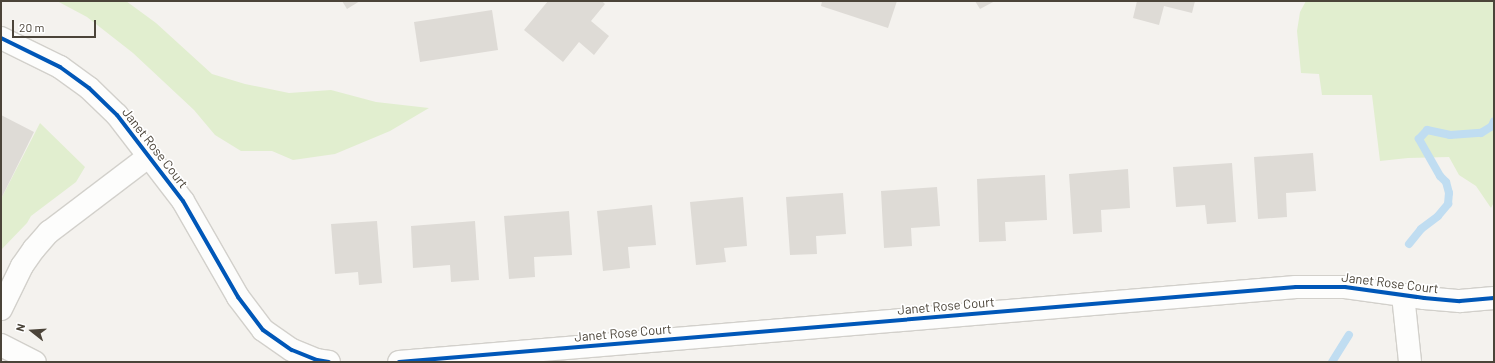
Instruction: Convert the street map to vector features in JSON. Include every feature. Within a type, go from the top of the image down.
[{"type":"street","name":"Janet Rose Court","points":[[1,38],[60,67],[89,88],[117,115],[183,201],[238,297],[264,330],[292,350],[317,360],[329,362]]},
{"type":"street","points":[[3,299],[22,266],[49,232],[149,156]]},
{"type":"street","name":"Janet Rose Court","points":[[399,362],[1296,286],[1345,287],[1460,301],[1494,298]]},
{"type":"street","points":[[1403,295],[1410,362]]},
{"type":"street","points":[[1,345],[35,362]]},
{"type":"green space","points":[[57,1],[126,1],[156,23],[212,74],[245,84],[289,93],[331,90],[376,102],[429,108],[390,131],[335,154],[293,160],[272,151],[241,151],[215,135],[194,110],[133,53],[87,17]]},
{"type":"green space","points":[[1306,1],[1494,1],[1494,202],[1491,208],[1476,186],[1459,175],[1449,157],[1408,158],[1380,161],[1372,95],[1322,95],[1319,74],[1301,73],[1297,31],[1300,12]]},
{"type":"green space","points":[[40,123],[85,167],[76,182],[31,216],[27,223],[1,250],[1,199]]},
{"type":"building","points":[[342,1],[360,1],[347,9]]},
{"type":"building","points":[[548,1],[602,1],[605,4],[591,21],[609,36],[594,55],[579,42],[563,62],[524,30]]},
{"type":"building","points":[[822,1],[897,1],[888,28],[821,6]]},
{"type":"building","points":[[975,1],[995,1],[980,9]]},
{"type":"building","points":[[1137,1],[1195,1],[1192,13],[1164,6],[1159,25],[1133,18]]},
{"type":"building","points":[[492,10],[498,50],[420,62],[414,22]]},
{"type":"building","points":[[1,115],[34,132],[1,199]]},
{"type":"building","points":[[1313,153],[1316,191],[1286,193],[1287,217],[1258,219],[1254,157]]},
{"type":"building","points":[[1232,163],[1236,222],[1207,224],[1205,205],[1176,207],[1173,167]]},
{"type":"building","points":[[1128,169],[1130,208],[1101,210],[1102,232],[1073,234],[1069,174]]},
{"type":"building","points":[[1045,175],[1047,220],[1005,222],[1006,241],[979,242],[977,179]]},
{"type":"building","points":[[937,187],[940,226],[911,228],[912,246],[884,248],[881,191]]},
{"type":"building","points":[[843,193],[846,234],[816,236],[817,254],[790,255],[786,197]]},
{"type":"building","points":[[743,197],[747,246],[724,248],[726,262],[696,265],[690,202]]},
{"type":"building","points":[[652,205],[656,245],[628,247],[630,268],[603,271],[597,211]]},
{"type":"building","points":[[569,211],[572,255],[534,257],[535,277],[509,279],[504,216]]},
{"type":"building","points":[[377,221],[382,283],[359,285],[358,272],[335,274],[331,224]]},
{"type":"building","points":[[475,221],[479,280],[451,282],[450,265],[413,268],[411,226]]},
{"type":"waterway","points":[[1409,244],[1421,229],[1438,216],[1448,204],[1449,193],[1446,182],[1440,176],[1419,139],[1427,130],[1450,135],[1481,133],[1492,126],[1494,121]]},
{"type":"waterway","points":[[1332,362],[1349,335]]},
{"type":"cycle path","points":[[1,38],[60,67],[89,88],[117,115],[183,201],[238,297],[263,330],[292,350],[317,360],[329,362]]},
{"type":"cycle path","points":[[399,362],[1296,287],[1345,287],[1424,298],[1460,301],[1494,298]]}]
